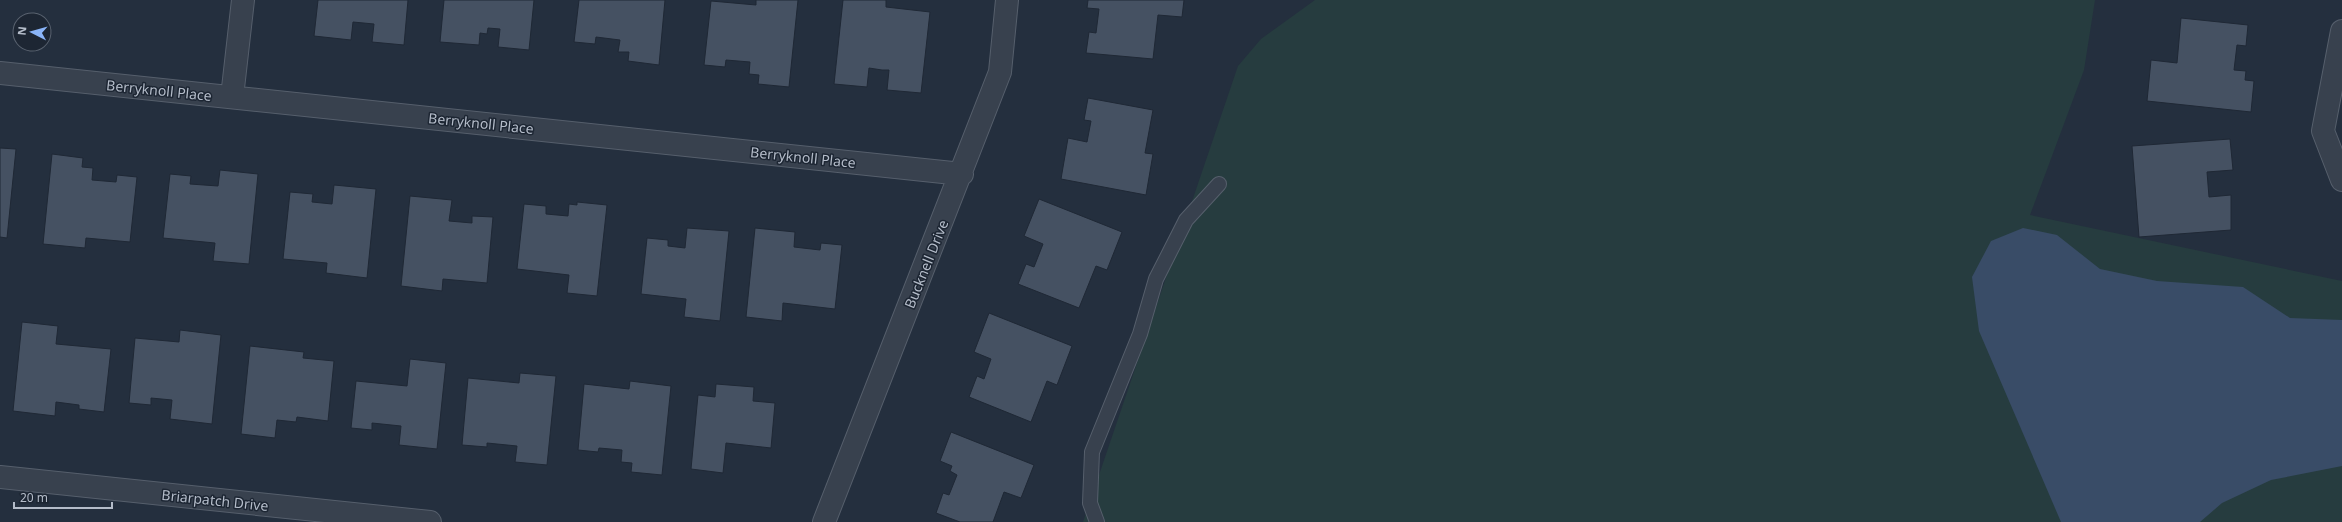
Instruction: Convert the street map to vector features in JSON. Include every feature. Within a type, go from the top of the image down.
[{"type":"street","points":[[232,97],[243,0]]},
{"type":"street","name":"Bucknell Drive","points":[[824,522],[962,174],[1000,72],[1007,0]]},
{"type":"street","points":[[2342,31],[2323,131],[2342,180]]},
{"type":"street","name":"Berryknoll Place","points":[[0,73],[962,174]]},
{"type":"street","name":"Briarpatch Drive","points":[[0,477],[430,522]]},
{"type":"lane","points":[[1097,522],[1090,503],[1092,452],[1140,334],[1156,279],[1186,220],[1219,184]]},
{"type":"green space","points":[[1315,0],[2095,0],[2084,70],[2030,215],[2342,281],[2342,522],[1083,522],[1238,66],[1261,39]]},
{"type":"water","points":[[2023,228],[2057,235],[2100,269],[2157,281],[2243,287],[2290,318],[2342,320],[2342,466],[2271,480],[2222,503],[2200,522],[2061,522],[1979,331],[1972,277],[1991,241]]},
{"type":"building","points":[[318,0],[408,0],[404,45],[372,42],[374,24],[353,22],[351,40],[314,36]]},
{"type":"building","points":[[444,0],[534,0],[529,50],[498,47],[500,29],[488,28],[487,34],[480,33],[479,45],[440,42]]},
{"type":"building","points":[[579,0],[665,0],[659,65],[628,61],[629,52],[618,52],[620,40],[596,37],[595,44],[574,42]]},
{"type":"building","points":[[756,0],[798,0],[789,87],[758,84],[759,75],[749,74],[750,62],[726,60],[725,67],[704,65],[711,1],[756,5]]},
{"type":"building","points":[[843,0],[886,0],[886,7],[930,12],[921,93],[887,90],[889,70],[869,68],[867,87],[834,84]]},
{"type":"building","points":[[1088,0],[1184,0],[1182,17],[1158,15],[1153,59],[1086,53],[1089,32],[1096,33],[1099,9],[1087,8]]},
{"type":"building","points":[[2181,18],[2248,25],[2246,46],[2237,45],[2234,70],[2246,71],[2245,80],[2254,81],[2251,112],[2147,101],[2151,60],[2177,63]]},
{"type":"building","points":[[1088,98],[1153,110],[1145,153],[1153,154],[1146,195],[1061,179],[1068,138],[1087,142],[1091,121],[1084,120]]},
{"type":"building","points":[[2230,139],[2233,170],[2207,172],[2209,197],[2231,195],[2231,230],[2139,237],[2132,146]]},
{"type":"building","points":[[0,148],[16,149],[7,238],[0,237]]},
{"type":"building","points":[[52,154],[83,158],[82,167],[93,168],[92,180],[116,182],[117,175],[137,177],[130,242],[86,238],[85,248],[43,244]]},
{"type":"building","points":[[220,170],[258,174],[249,264],[213,261],[215,243],[163,238],[170,174],[191,176],[190,184],[218,186]]},
{"type":"building","points":[[334,185],[376,189],[367,278],[326,273],[327,263],[283,259],[290,192],[313,194],[312,202],[332,204]]},
{"type":"building","points":[[410,196],[452,200],[449,221],[472,223],[472,216],[493,217],[487,283],[443,279],[442,291],[401,286]]},
{"type":"building","points":[[1039,199],[1122,232],[1107,270],[1096,266],[1079,308],[1018,284],[1026,264],[1034,267],[1043,244],[1024,236]]},
{"type":"building","points":[[577,202],[607,205],[597,296],[567,293],[569,275],[517,269],[524,204],[546,206],[546,214],[568,216],[569,204],[577,205]]},
{"type":"building","points":[[687,228],[729,231],[720,321],[684,317],[686,299],[641,294],[647,238],[668,240],[668,246],[685,248]]},
{"type":"building","points":[[755,228],[795,232],[794,247],[820,250],[821,243],[842,245],[835,309],[783,303],[782,321],[746,317]]},
{"type":"building","points":[[989,313],[1072,346],[1057,385],[1047,381],[1031,422],[969,397],[977,376],[984,379],[991,359],[974,352]]},
{"type":"building","points":[[22,322],[58,326],[56,344],[111,349],[104,412],[79,409],[79,405],[56,402],[55,416],[13,411]]},
{"type":"building","points":[[180,330],[221,335],[212,424],[170,419],[172,400],[151,398],[151,405],[129,403],[135,338],[179,342]]},
{"type":"building","points":[[250,346],[304,352],[303,358],[334,361],[328,421],[297,417],[296,422],[277,420],[275,438],[241,434]]},
{"type":"building","points":[[410,359],[446,363],[437,449],[399,445],[401,426],[372,423],[372,430],[351,428],[356,381],[407,386]]},
{"type":"building","points":[[520,373],[556,376],[547,465],[515,462],[517,446],[487,443],[487,447],[462,445],[468,378],[519,383]]},
{"type":"building","points":[[630,381],[671,386],[662,475],[631,472],[632,463],[621,462],[622,450],[599,448],[598,452],[578,450],[584,384],[629,389]]},
{"type":"building","points":[[716,384],[754,387],[753,401],[775,403],[771,448],[726,443],[723,473],[691,469],[698,395],[715,397]]},
{"type":"building","points":[[951,432],[1034,465],[1021,498],[1004,492],[993,522],[960,522],[936,513],[943,493],[949,495],[957,475],[950,471],[952,466],[940,461]]}]
